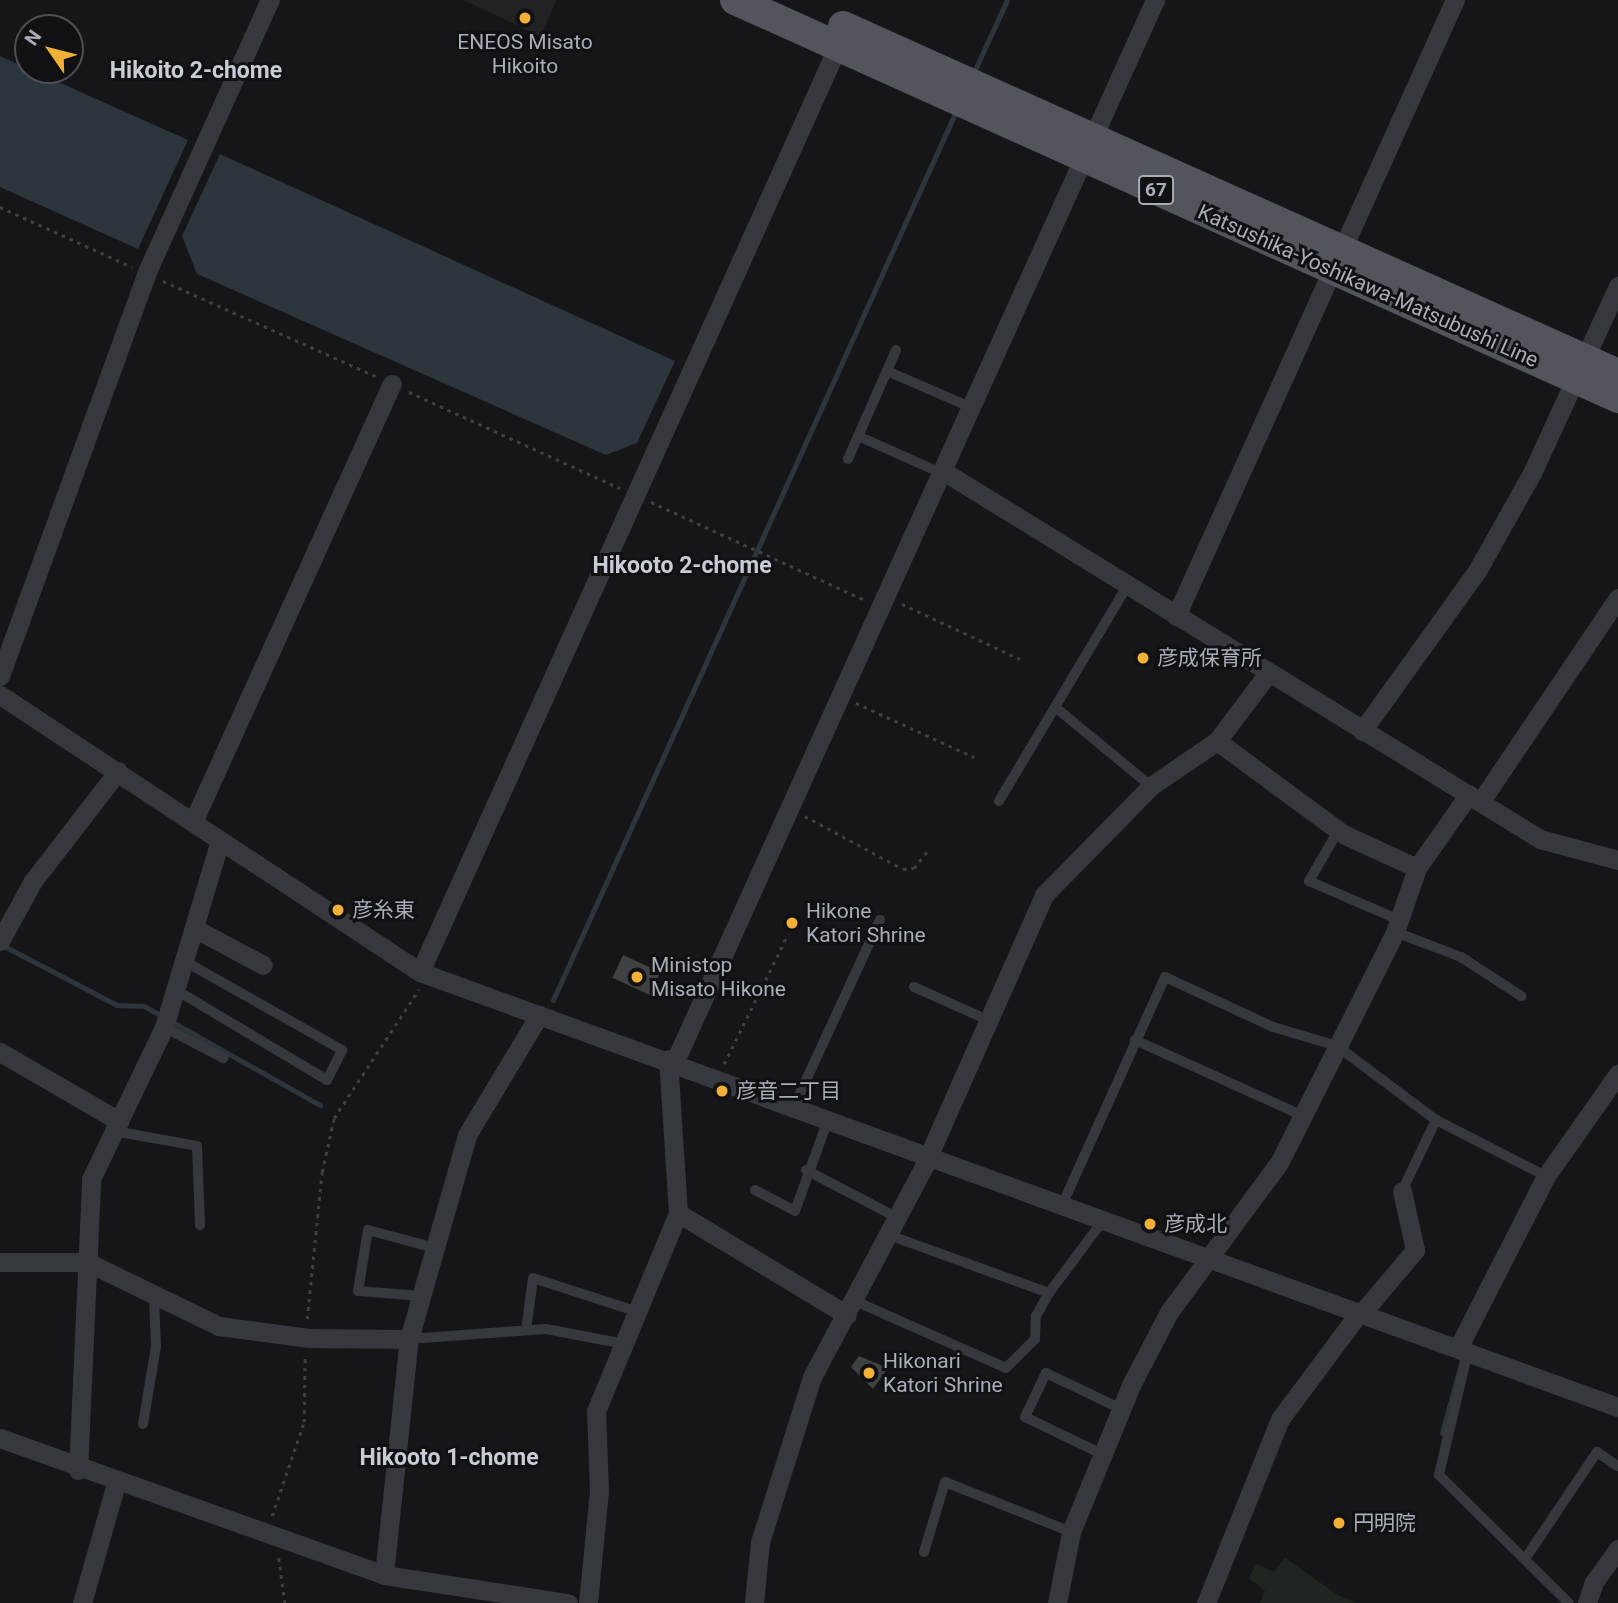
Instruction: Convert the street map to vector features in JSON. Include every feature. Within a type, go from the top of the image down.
[{"type":"main road","name":"Katsushika-Yoshikawa-Matsubushi Line","points":[[735,0],[838,46],[1088,148]]},
{"type":"main road","name":"Katsushika-Yoshikawa-Matsubushi Line","points":[[786,0],[1088,148],[1580,370],[1618,398]]},
{"type":"main road","name":"Katsushika-Yoshikawa-Matsubushi Line","points":[[1580,370],[1618,374]]},
{"type":"street","points":[[0,676],[146,274],[270,0]]},
{"type":"street","points":[[589,1603],[599,1491],[596,1411],[678,1213],[671,1060],[790,807],[1155,0]]},
{"type":"street","points":[[1176,617],[1455,0]]},
{"type":"street","points":[[421,979],[838,46]]},
{"type":"street","points":[[1362,731],[1476,571],[1580,370],[1618,286]]},
{"type":"street","points":[[193,822],[392,384]]},
{"type":"street","points":[[942,472],[1540,839],[1618,860]]},
{"type":"street","points":[[1057,1603],[1071,1532],[1121,1409],[1169,1312],[1207,1256],[1279,1163],[1397,926],[1417,868],[1475,798],[1618,598]]},
{"type":"street","points":[[754,1603],[760,1542],[792,1433],[812,1377],[851,1308],[929,1153],[1044,895],[1151,786],[1217,741],[1269,672]]},
{"type":"street","points":[[0,695],[118,771],[421,979],[539,1014],[830,1116],[1618,1407]]},
{"type":"street","points":[[1217,741],[1338,831],[1417,868]]},
{"type":"street","points":[[0,941],[41,870],[118,771]]},
{"type":"street","points":[[78,1470],[91,1180],[164,1027],[220,840]]},
{"type":"street","points":[[194,928],[263,965]]},
{"type":"street","points":[[384,1575],[409,1339],[467,1135],[539,1014]]},
{"type":"street","points":[[0,1052],[117,1126]]},
{"type":"street","points":[[1463,1349],[1546,1176],[1618,1074]]},
{"type":"street","points":[[1206,1603],[1280,1419],[1360,1313],[1415,1250],[1402,1191]]},
{"type":"street","points":[[678,1213],[851,1308]]},
{"type":"street","points":[[0,1262],[87,1262],[154,1298],[219,1326],[306,1337],[409,1339]]},
{"type":"street","points":[[0,1438],[116,1484],[384,1575],[568,1603]]},
{"type":"street","points":[[82,1603],[116,1484]]},
{"type":"street","points":[[1587,1603],[1594,1582],[1618,1549]]},
{"type":"lane","points":[[848,459],[896,350]]},
{"type":"lane","points":[[887,371],[970,407]]},
{"type":"lane","points":[[858,436],[942,472]]},
{"type":"lane","points":[[999,801],[1128,585]]},
{"type":"lane","points":[[1055,707],[1151,786]]},
{"type":"lane","points":[[1338,831],[1309,881],[1461,957],[1521,996]]},
{"type":"lane","points":[[795,1104],[880,920]]},
{"type":"lane","points":[[176,990],[327,1080],[342,1050],[184,961]]},
{"type":"lane","points":[[1063,1203],[1165,977],[1273,1027],[1337,1046],[1436,1120],[1546,1176]]},
{"type":"lane","points":[[914,987],[988,1020]]},
{"type":"lane","points":[[164,1027],[223,1058]]},
{"type":"lane","points":[[1135,1040],[1303,1115]]},
{"type":"lane","points":[[755,1190],[795,1211],[806,1170],[830,1116]]},
{"type":"lane","points":[[1402,1191],[1436,1120]]},
{"type":"lane","points":[[117,1126],[197,1146],[200,1225]]},
{"type":"lane","points":[[806,1170],[898,1217]]},
{"type":"lane","points":[[851,1308],[1006,1368],[1035,1339],[1036,1316],[1049,1293],[1105,1218]]},
{"type":"lane","points":[[421,1296],[358,1291],[368,1230],[435,1248]]},
{"type":"lane","points":[[889,1235],[1049,1293]]},
{"type":"lane","points":[[526,1331],[533,1278],[639,1312]]},
{"type":"lane","points":[[143,1424],[156,1346],[154,1298]]},
{"type":"lane","points":[[409,1339],[526,1331],[625,1344]]},
{"type":"lane","points":[[1463,1349],[1438,1475],[1569,1603]]},
{"type":"lane","points":[[1102,1454],[1025,1417],[1046,1373],[1121,1409]]},
{"type":"lane","points":[[1525,1559],[1597,1452],[1618,1466]]},
{"type":"lane","points":[[924,1552],[944,1482],[1071,1532]]},
{"type":"path","points":[[0,207],[392,384]]},
{"type":"path","points":[[886,596],[1020,659]]},
{"type":"path","points":[[840,696],[974,757]]},
{"type":"path","points":[[790,807],[904,869],[914,868],[929,849]]},
{"type":"path","points":[[718,1076],[788,934]]},
{"type":"path","points":[[285,1603],[273,1539],[304,1422],[306,1337],[322,1172],[334,1118],[421,979]]},
{"type":"shaded area","name":"ENEOS Misato Hikoito","points":[[463,0],[557,0],[540,36]]},
{"type":"shaded area","points":[[0,56],[14,62],[14,84],[63,84],[188,140],[138,249],[0,187]]},
{"type":"shaded area","points":[[220,154],[675,361],[637,443],[606,455],[197,274],[182,236]]},
{"type":"shaded area","points":[[1285,1558],[1338,1595],[1356,1603],[1260,1603],[1265,1591],[1249,1578],[1256,1564],[1274,1572]]},
{"type":"building","points":[[623,955],[660,972],[650,995],[612,978]]},
{"type":"building","points":[[859,1356],[888,1368],[873,1389],[851,1367]]},
{"type":"waterway","points":[[973,74],[1007,0]]},
{"type":"waterway","points":[[553,1000],[956,111]]},
{"type":"waterway","points":[[2,945],[117,1005],[144,1006],[320,1105]]},
{"type":"waterway","points":[[1442,1433],[1463,1356]]},
{"type":"place","name":"ENEOS Misato Hikoito","points":[[525,18]]},
{"type":"place","name":"彦成保育所","points":[[1143,658]]},
{"type":"place","name":"彦糸東","points":[[338,910]]},
{"type":"place","name":"Hikone Katori Shrine","points":[[792,923]]},
{"type":"place","name":"Ministop Misato Hikone","points":[[637,977]]},
{"type":"place","name":"彦音二丁目","points":[[722,1091]]},
{"type":"place","name":"彦成北","points":[[1150,1224]]},
{"type":"place","name":"Hikonari Katori Shrine","points":[[869,1373]]},
{"type":"place","name":"円明院","points":[[1339,1523]]},
{"type":"district","name":"Hikoito 2-chome","points":[[196,71]]},
{"type":"district","name":"Hikooto 2-chome","points":[[682,566]]},
{"type":"district","name":"Hikooto 1-chome","points":[[449,1458]]}]
